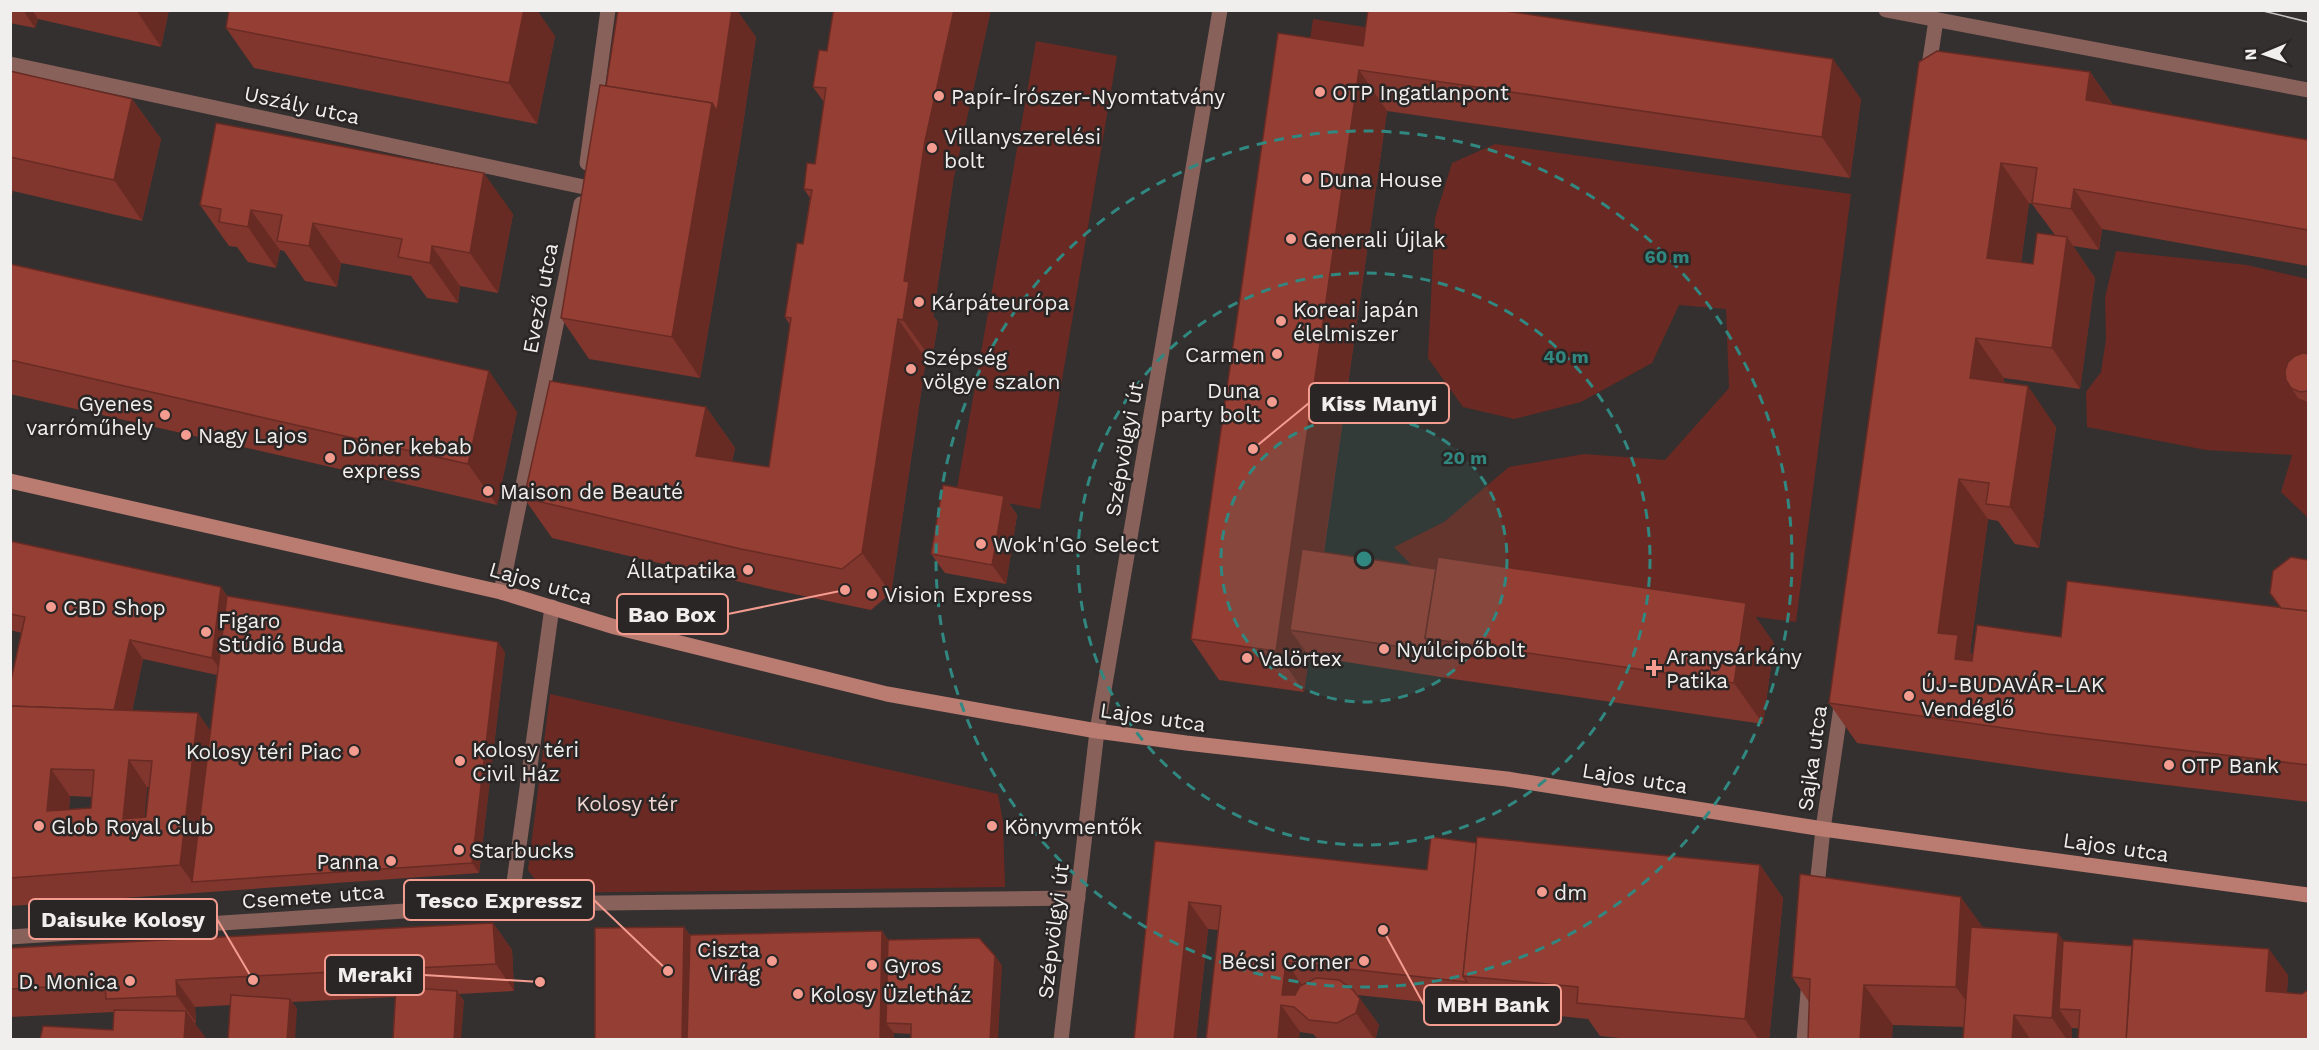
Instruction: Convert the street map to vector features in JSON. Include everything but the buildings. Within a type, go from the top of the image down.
[{"type":"main road","name":"Lajos utca","points":[[10,481],[501,592],[623,629],[887,694],[1097,731],[1507,779],[1823,829],[2308,894]]},
{"type":"street","name":"Evező utca","points":[[501,592],[584,187],[608,10]]},
{"type":"street","name":"Szépvölgyi út","points":[[1061,1040],[1097,731],[1220,10]]},
{"type":"street","points":[[1886,10],[2308,90]]},
{"type":"street","points":[[1926,90],[1936,20]]},
{"type":"street","name":"Uszály utca","points":[[10,64],[584,187]]},
{"type":"street","points":[[552,607],[512,904],[1078,898]]},
{"type":"street","name":"Sajka utca","points":[[1815,915],[1823,829],[1844,689]]},
{"type":"street","name":"Csemete utca","points":[[10,937],[512,904]]},
{"type":"street","points":[[1804,1040],[1811,960]]},
{"type":"green space","points":[[1313,19],[1391,31],[1384,79],[1306,67]]},
{"type":"green space","points":[[1036,41],[1117,56],[1040,509],[956,494]]},
{"type":"green space","points":[[1495,144],[1851,194],[1796,622],[1419,573],[1394,547],[1444,522],[1509,467],[1584,454],[1665,460],[1729,388],[1726,309],[1679,305],[1652,363],[1581,402],[1514,419],[1463,407],[1428,358],[1435,218],[1452,163]]},
{"type":"green space","points":[[2116,251],[2247,265],[2308,279],[2308,518],[2281,492],[2292,455],[2206,450],[2087,427],[2086,392],[2101,372],[2106,339],[2105,298]]},
{"type":"green space","name":"Kolosy tér","points":[[550,694],[998,794],[1003,822],[1005,887],[545,893],[528,870]]},
{"type":"tram line","points":[[2259,10],[2308,22]]},
{"type":"place","name":"OTP Ingatlanpont","points":[[1320,92]]},
{"type":"place","name":"Papír-Írószer-Nyomtatvány","points":[[939,96]]},
{"type":"place","name":"Villanyszerelési bolt","points":[[932,148]]},
{"type":"place","name":"Duna House","points":[[1307,179]]},
{"type":"place","name":"Generali Újlak","points":[[1291,239]]},
{"type":"place","name":"Kárpáteurópa","points":[[919,302]]},
{"type":"place","name":"Koreai japán élelmiszer","points":[[1281,321]]},
{"type":"place","name":"Carmen","points":[[1277,354]]},
{"type":"place","name":"Szépség völgye szalon","points":[[911,369]]},
{"type":"place","name":"Duna party bolt","points":[[1272,402]]},
{"type":"place","name":"Gyenes varróműhely","points":[[165,415]]},
{"type":"place","name":"Nagy Lajos","points":[[186,435]]},
{"type":"place","name":"Kiss Manyi","points":[[1253,449]]},
{"type":"place","name":"Döner kebab express","points":[[330,458]]},
{"type":"place","name":"Maison de Beauté","points":[[488,491]]},
{"type":"place","name":"Wok'n'Go Select","points":[[981,544]]},
{"type":"place","name":"Állatpatika","points":[[748,570]]},
{"type":"place","name":"Bao Box","points":[[845,590]]},
{"type":"place","name":"Vision Express","points":[[872,594]]},
{"type":"place","name":"CBD Shop","points":[[51,607]]},
{"type":"place","name":"Figaro Stúdió Buda","points":[[206,632]]},
{"type":"place","name":"Nyúlcipőbolt","points":[[1384,649]]},
{"type":"place","name":"Valörtex","points":[[1247,658]]},
{"type":"place","name":"Aranysárkány Patika","points":[[1654,668]]},
{"type":"place","name":"ÚJ-BUDAVÁR-LAK Vendéglő","points":[[1909,696]]},
{"type":"place","name":"Kolosy téri Piac","points":[[354,751]]},
{"type":"place","name":"Kolosy téri Civil Ház","points":[[460,761]]},
{"type":"place","name":"OTP Bank","points":[[2169,765]]},
{"type":"place","name":"Glob Royal Club","points":[[39,826]]},
{"type":"place","name":"Könyvmentők","points":[[992,826]]},
{"type":"place","name":"Starbucks","points":[[459,850]]},
{"type":"place","name":"Panna","points":[[391,861]]},
{"type":"place","name":"dm","points":[[1542,892]]},
{"type":"place","name":"MBH Bank","points":[[1383,930]]},
{"type":"place","name":"Ciszta Virág","points":[[772,961]]},
{"type":"place","name":"Bécsi Corner","points":[[1364,961]]},
{"type":"place","name":"Gyros","points":[[872,965]]},
{"type":"place","name":"Tesco Expressz","points":[[668,971]]},
{"type":"place","name":"Daisuke Kolosy","points":[[253,980]]},
{"type":"place","name":"D. Monica","points":[[130,981]]},
{"type":"place","name":"Meraki","points":[[540,982]]},
{"type":"place","name":"Kolosy Üzletház","points":[[798,994]]}]
